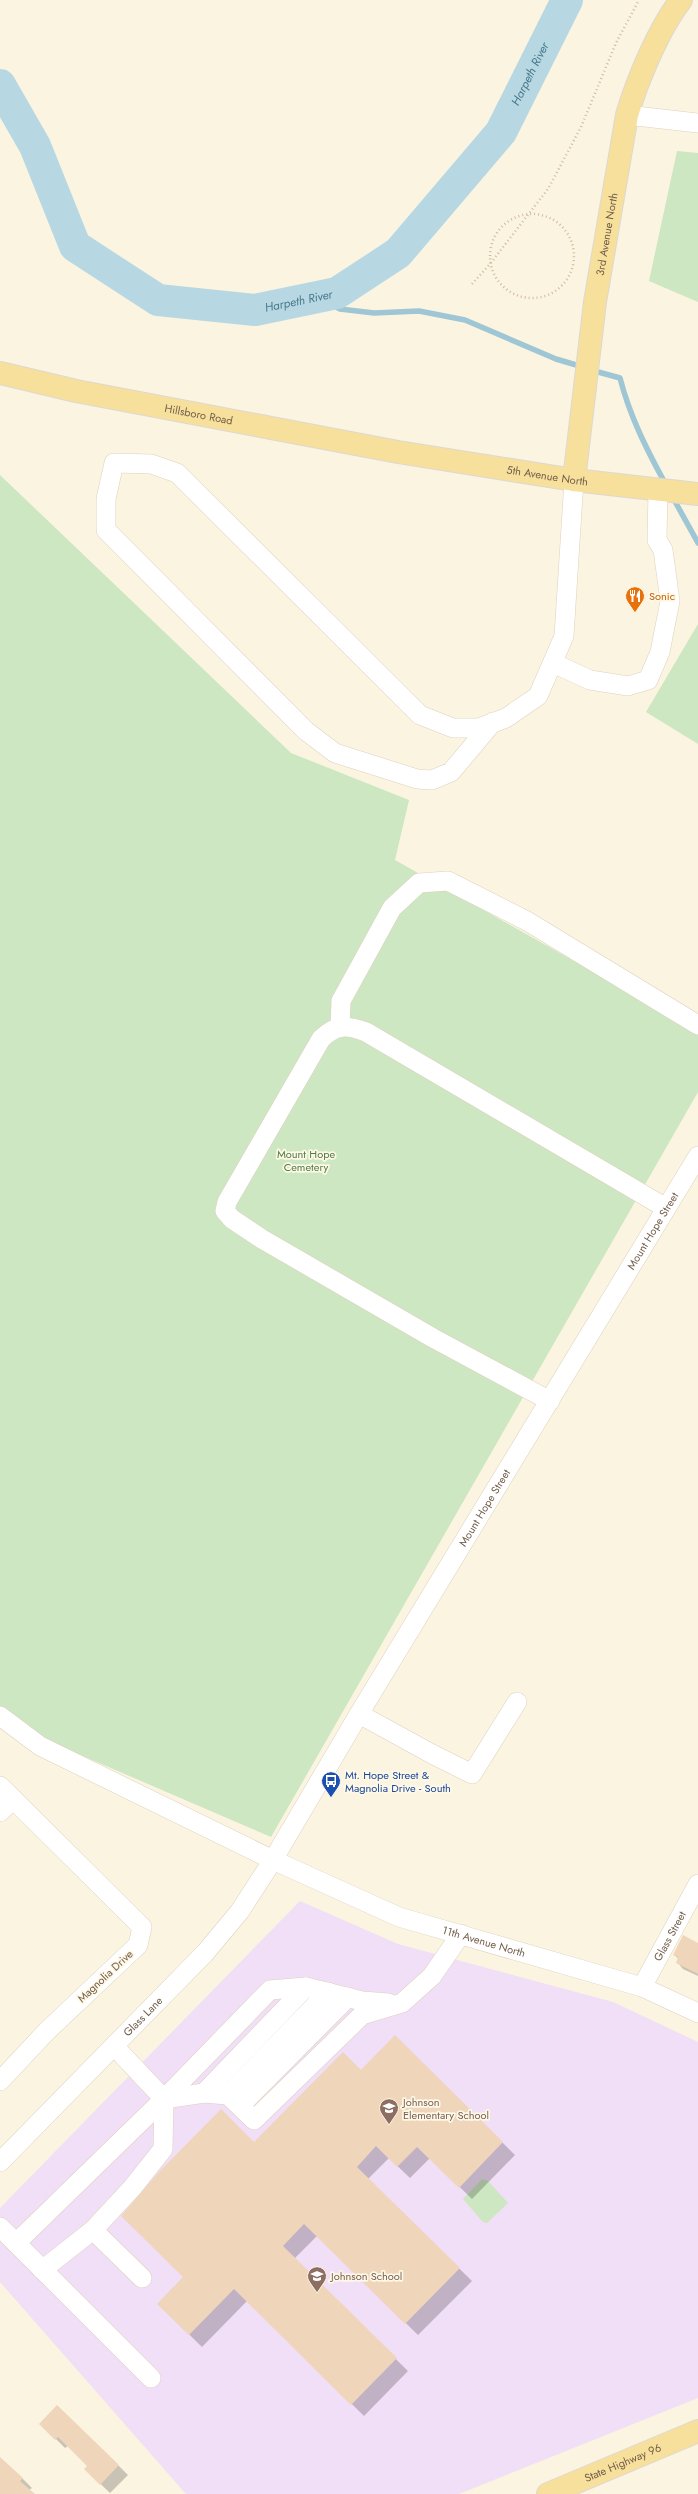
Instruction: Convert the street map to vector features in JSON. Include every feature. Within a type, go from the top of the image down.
[{"type":"main road","name":"3rd Avenue North","points":[[574,480],[595,302],[627,115],[632,98],[670,13],[681,0]]},
{"type":"main road","name":"Hillsboro Road","points":[[0,373],[76,391],[398,452]]},
{"type":"main road","name":"5th Avenue North","points":[[398,452],[574,480],[697,494]]},
{"type":"main road","name":"State Highway 96","points":[[548,2494],[698,2431]]},
{"type":"street","points":[[627,115],[698,123]]},
{"type":"street","points":[[493,722],[451,772],[432,780],[417,779],[335,753],[306,731],[106,530],[106,499],[114,463],[150,464],[177,473],[420,715],[453,728],[479,728],[493,722],[506,718],[538,696],[554,663],[564,636],[574,480]]},
{"type":"street","points":[[554,663],[590,680],[628,686],[648,680],[660,652],[670,601],[663,550],[657,540],[658,490]]},
{"type":"street","points":[[340,1026],[341,1000],[392,908],[419,882],[448,881],[527,920],[698,1025]]},
{"type":"street","points":[[550,1400],[433,1338],[262,1239],[236,1222],[225,1211],[227,1202],[321,1039],[330,1031],[340,1026],[351,1026],[366,1032],[666,1208]]},
{"type":"street","name":"Mount Hope Street","points":[[273,1860],[359,1714],[698,1156]]},
{"type":"street","points":[[359,1714],[472,1774],[517,1702]]},
{"type":"street","points":[[0,1716],[40,1746],[273,1860]]},
{"type":"street","name":"Magnolia Drive","points":[[0,2081],[47,2031],[138,1945],[142,1927],[4,1799]]},
{"type":"street","name":"11th Avenue North","points":[[273,1860],[399,1917],[642,1987],[698,2013]]},
{"type":"street","name":"Glass Lane","points":[[0,2162],[205,1953],[240,1911],[273,1860]]},
{"type":"street","name":"Glass Street","points":[[642,1987],[698,1884]]},
{"type":"street","points":[[164,2099],[204,2093],[234,2101],[254,2120],[362,2015],[402,2004],[432,1976],[461,1934]]},
{"type":"street","points":[[16,2243],[164,2099],[270,1990],[306,1987],[362,2001],[402,2004]]},
{"type":"street","points":[[204,2093],[306,1987]]},
{"type":"street","points":[[234,2101],[328,1992]]},
{"type":"street","points":[[234,2101],[348,1997]]},
{"type":"street","points":[[42,2270],[93,2230],[132,2188],[163,2149],[164,2099],[114,2046]]},
{"type":"street","points":[[0,2227],[150,2378]]},
{"type":"street","points":[[93,2230],[142,2278]]},
{"type":"path","points":[[472,284],[490,264],[548,189],[581,127],[616,43],[639,0]]},
{"type":"path","points":[[530,213],[544,215],[556,220],[566,230],[573,242],[575,256],[572,270],[566,282],[556,291],[543,297],[529,298],[516,295],[504,288],[495,277],[490,264],[492,240],[498,230],[507,221],[530,213]]},
{"type":"shaded area","name":"Johnson Elementary School","points":[[300,1901],[398,1944],[613,2002],[698,2042],[698,2398],[459,2494],[186,2494],[0,2282],[0,2208]]},
{"type":"green space","points":[[677,151],[698,153],[698,302],[649,281]]},
{"type":"green space","name":"Mount Hope Cemetery","points":[[0,475],[291,753],[409,800],[395,860],[698,1031],[698,1092],[271,1837],[11,1725],[0,1713]]},
{"type":"green space","points":[[698,624],[698,744],[646,712]]},
{"type":"green space","points":[[482,2179],[488,2181],[508,2203],[487,2223],[483,2222],[463,2199]]},
{"type":"building","points":[[683,1935],[698,1943],[698,1974],[676,1963],[678,1957],[673,1955]]},
{"type":"building","points":[[395,2035],[503,2142],[459,2188],[417,2147],[397,2167],[376,2146],[357,2167],[460,2268],[405,2324],[304,2224],[283,2246],[397,2358],[351,2405],[234,2289],[189,2335],[157,2304],[183,2277],[121,2216],[159,2172],[221,2109],[254,2142],[343,2052],[361,2070]]},
{"type":"building","points":[[57,2405],[119,2465],[100,2485],[84,2469],[87,2466],[58,2437],[55,2440],[39,2424]]},
{"type":"building","points":[[0,2457],[23,2478],[20,2481],[35,2494],[0,2494]]},
{"type":"waterway","name":"Harpeth River","points":[[0,85],[35,146],[75,246],[158,300],[255,310],[337,293],[398,253],[501,132],[567,0]]},
{"type":"waterway","points":[[319,297],[340,309],[374,313],[419,311],[465,320],[556,359],[583,367]]},
{"type":"waterway","points":[[591,370],[620,378],[640,433],[666,485]]},
{"type":"waterway","points":[[672,496],[698,543]]},
{"type":"place","name":"Sonic","points":[[635,613]]},
{"type":"place","name":"Mt. Hope Street & Magnolia Drive - South","points":[[331,1798]]},
{"type":"place","name":"Johnson Elementary School","points":[[389,2125]]},
{"type":"place","name":"Johnson School","points":[[317,2293]]}]
